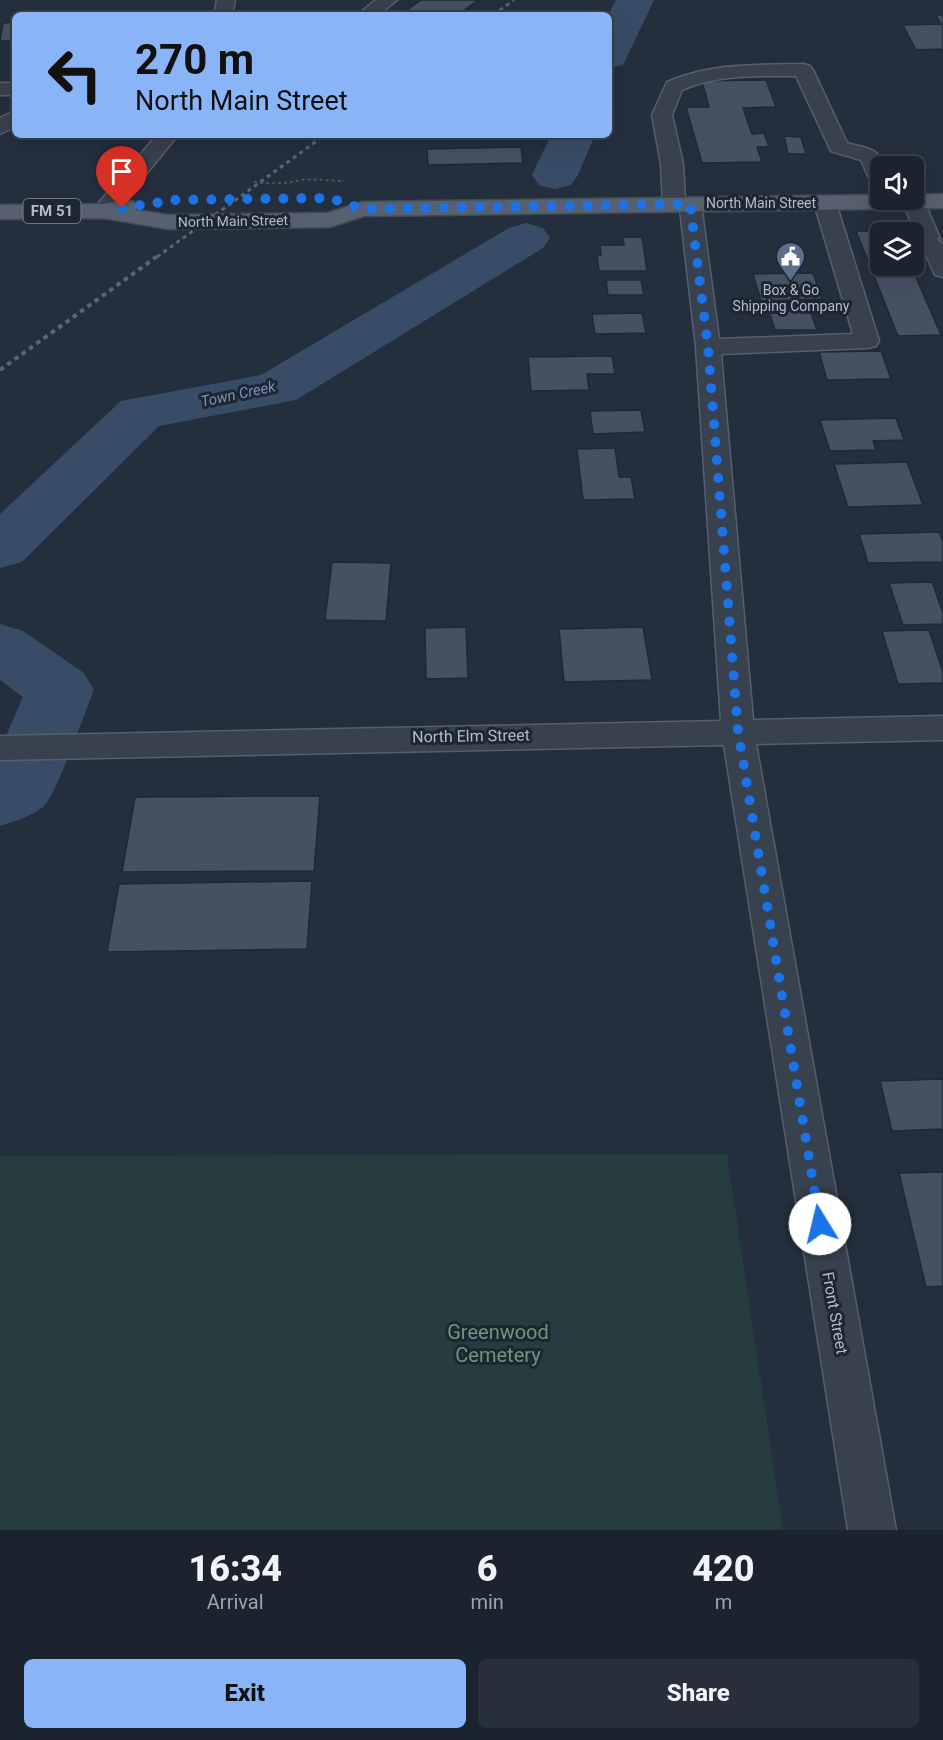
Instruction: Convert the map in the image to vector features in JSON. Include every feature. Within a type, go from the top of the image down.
[{"type":"main road","name":"North Main Street","points":[[330,198],[362,209]]},
{"type":"main road","name":"North Main Street","points":[[924,201],[943,201]]},
{"type":"main road","name":"North Main Street","points":[[0,212],[104,211],[165,202]]},
{"type":"main road","name":"North Main Street","points":[[104,211],[168,222],[192,222],[330,220],[362,209],[870,202]]},
{"type":"street","points":[[370,12],[388,0]]},
{"type":"street","name":"Front Street","points":[[870,156],[838,147],[803,70],[723,72],[693,76],[674,86],[662,115],[682,204],[708,347],[738,731],[872,1530]]},
{"type":"street","points":[[104,211],[165,138]]},
{"type":"street","points":[[708,347],[867,341],[825,203]]},
{"type":"street","points":[[917,210],[943,270]]},
{"type":"street","name":"North Elm Street","points":[[0,748],[943,728]]},
{"type":"path","points":[[254,182],[273,184],[294,183],[302,180],[344,181]]},
{"type":"green space","name":"Greenwood Cemetery","points":[[727,1154],[783,1530],[0,1530],[0,1156]]},
{"type":"building","points":[[421,0],[478,0],[462,12],[404,12]]},
{"type":"building","points":[[936,15],[943,15],[943,49],[916,50],[903,25],[941,24]]},
{"type":"building","points":[[12,22],[12,41],[0,41],[3,23]]},
{"type":"building","points":[[766,80],[776,107],[743,108],[752,134],[764,133],[769,147],[757,147],[762,162],[702,163],[686,107],[709,107],[702,81]]},
{"type":"building","points":[[784,136],[801,137],[806,154],[788,154]]},
{"type":"building","points":[[521,147],[523,163],[428,165],[427,149]]},
{"type":"building","points":[[856,231],[870,231],[870,266]]},
{"type":"building","points":[[924,236],[943,236],[943,246],[924,246]]},
{"type":"building","points":[[623,237],[642,237],[647,271],[599,271],[597,256],[601,255],[600,245],[624,245]]},
{"type":"building","points":[[813,273],[822,299],[761,301],[753,274]]},
{"type":"building","points":[[874,276],[915,276],[941,335],[898,336]]},
{"type":"building","points":[[606,280],[641,280],[644,295],[608,295]]},
{"type":"building","points":[[810,310],[817,330],[775,330],[769,311]]},
{"type":"building","points":[[642,313],[646,333],[595,334],[592,314]]},
{"type":"building","points":[[881,351],[891,379],[827,380],[819,352]]},
{"type":"building","points":[[612,356],[615,374],[587,374],[589,390],[531,391],[528,357]]},
{"type":"building","points":[[641,410],[645,432],[593,434],[590,411]]},
{"type":"building","points":[[896,418],[904,440],[873,441],[876,450],[830,451],[820,420]]},
{"type":"building","points":[[615,448],[619,477],[631,477],[635,499],[583,500],[577,449]]},
{"type":"building","points":[[907,462],[923,505],[848,507],[834,464]]},
{"type":"building","points":[[939,532],[943,542],[943,562],[868,563],[859,534]]},
{"type":"building","points":[[332,562],[391,563],[386,621],[325,620]]},
{"type":"building","points":[[932,582],[943,613],[943,624],[903,625],[889,583]]},
{"type":"building","points":[[466,627],[468,678],[426,679],[425,628]]},
{"type":"building","points":[[643,627],[652,680],[564,682],[559,629]]},
{"type":"building","points":[[929,630],[943,672],[943,683],[898,684],[882,631]]},
{"type":"building","points":[[320,796],[314,871],[122,872],[135,797]]},
{"type":"building","points":[[312,881],[307,949],[107,952],[119,884]]},
{"type":"building","points":[[943,1079],[943,1129],[892,1131],[880,1081]]},
{"type":"building","points":[[943,1172],[943,1286],[926,1287],[899,1173]]},
{"type":"waterway","name":"Town Creek","points":[[612,50],[635,0]]},
{"type":"waterway","name":"Town Creek","points":[[555,175],[572,138]]},
{"type":"waterway","name":"Town Creek","points":[[0,548],[141,413],[277,388],[526,238]]},
{"type":"waterway","name":"Town Creek","points":[[0,647],[60,690],[20,786],[0,798]]},
{"type":"railway","points":[[497,12],[514,0]]},
{"type":"railway","points":[[157,257],[321,138]]},
{"type":"railway","points":[[0,370],[159,255]]},
{"type":"place","name":"Box & Go Shipping Company","points":[[791,282]]},
{"type":"route","points":[[122,208],[175,200],[306,198],[330,198],[362,209],[690,204],[708,347],[738,731],[820,1224]]}]
